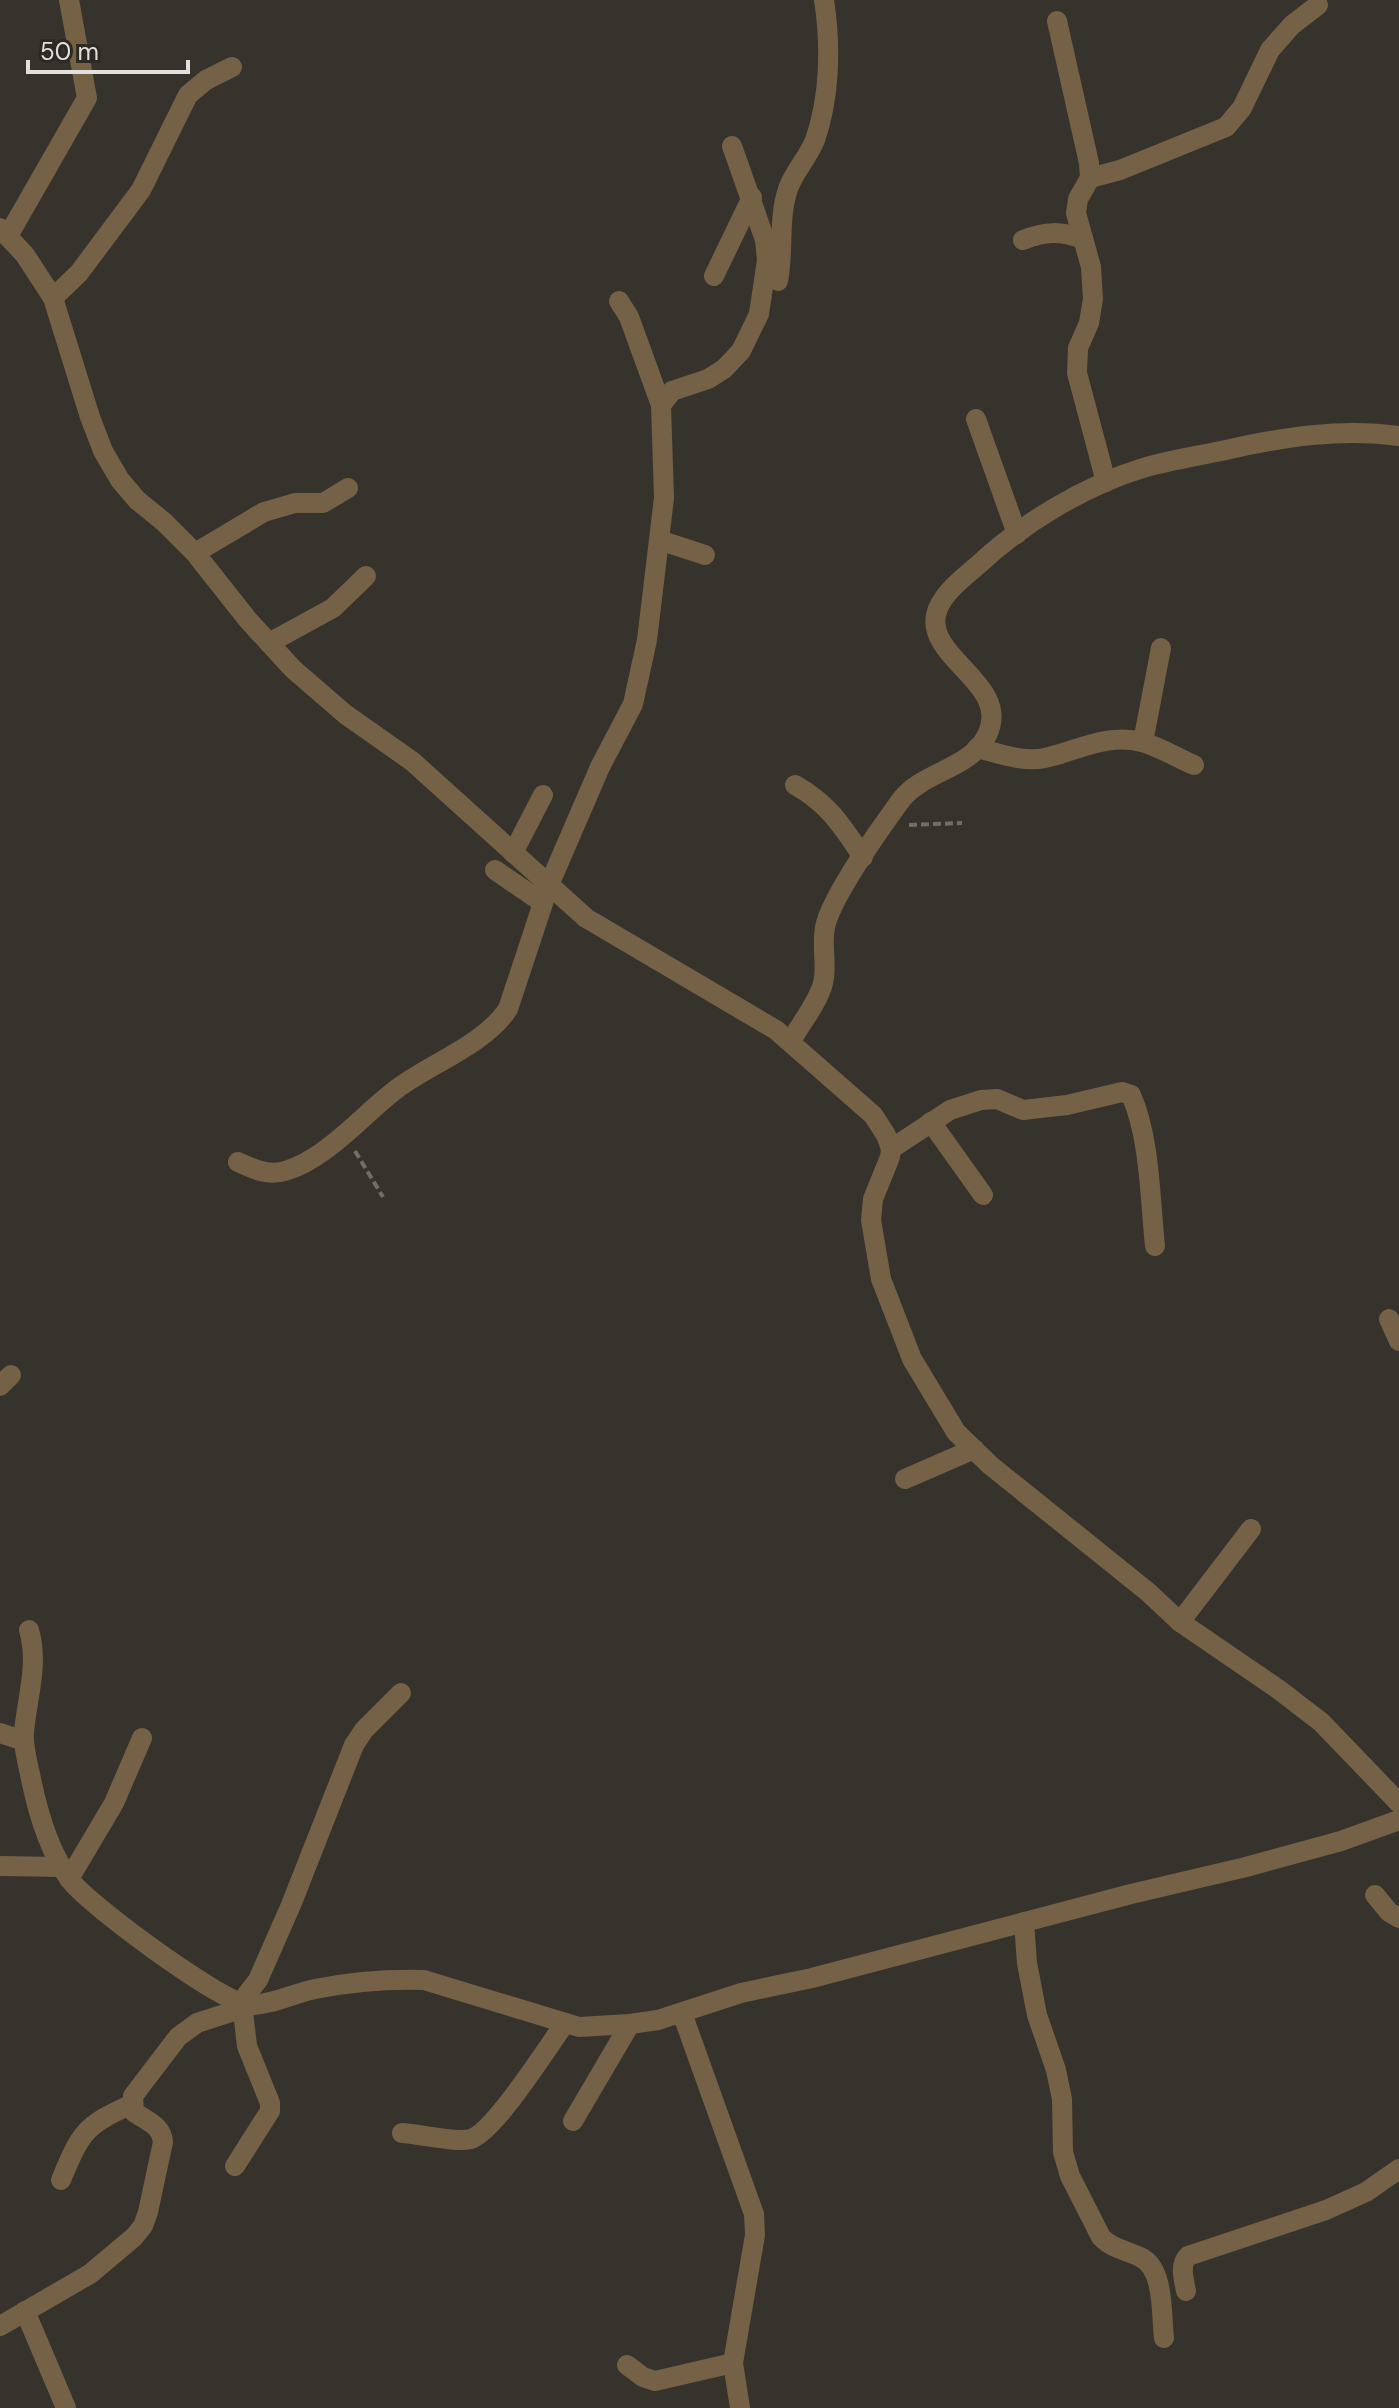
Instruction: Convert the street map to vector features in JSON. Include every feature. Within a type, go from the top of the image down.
[{"type":"street","points":[[69,0],[87,98],[4,232],[53,298],[103,451],[120,480],[137,500],[195,553],[269,643],[316,690],[413,762],[513,853],[546,894]]},
{"type":"street","points":[[750,336],[767,320],[775,302],[785,201],[797,170],[815,140],[828,62],[829,33],[824,0]]},
{"type":"street","points":[[1090,178],[1120,170],[1226,127],[1242,108],[1270,50],[1292,25],[1318,5]]},
{"type":"street","points":[[1057,21],[1090,178],[1078,199],[1076,213],[1091,267],[1093,299],[1089,323],[1078,348],[1077,373],[1106,482]]},
{"type":"street","points":[[53,298],[79,273],[141,190],[188,95],[206,80],[232,67]]},
{"type":"street","points":[[661,405],[672,391],[708,379],[724,369],[741,351],[759,314],[767,260],[765,240],[732,146]]},
{"type":"street","points":[[714,276],[752,197]]},
{"type":"street","points":[[1023,240],[1062,231],[1083,239]]},
{"type":"street","points":[[238,1162],[264,1173],[297,1167],[344,1134],[398,1088],[502,1019],[508,1009],[546,894],[600,767],[633,704],[647,640],[664,498],[661,405],[629,317],[619,301]]},
{"type":"street","points":[[976,419],[1017,534]]},
{"type":"street","points":[[791,1041],[824,981],[827,921],[863,857],[911,789],[967,757],[987,736],[990,706],[968,672],[941,642],[935,620],[938,608],[953,588],[989,554],[1017,534],[1076,497],[1143,468],[1267,441],[1368,432],[1399,436]]},
{"type":"street","points":[[195,553],[264,512],[295,503],[323,503],[348,488]]},
{"type":"street","points":[[659,540],[705,555]]},
{"type":"street","points":[[269,643],[333,608],[366,576]]},
{"type":"street","points":[[1143,742],[1161,648]]},
{"type":"street","points":[[977,748],[1030,760],[1096,742],[1122,740],[1143,742],[1194,765]]},
{"type":"street","points":[[795,785],[815,796],[834,814],[863,857]]},
{"type":"street","points":[[513,853],[543,795]]},
{"type":"street","points":[[495,870],[546,894],[776,1030],[873,1115],[891,1149]]},
{"type":"street","points":[[1155,1246],[1137,1107],[1131,1095],[1122,1092],[1067,1105],[1023,1110],[997,1099],[981,1100],[950,1110],[891,1149],[873,1199],[871,1220],[881,1279],[912,1359],[956,1432],[990,1465],[1148,1592],[1180,1622],[1321,1722],[1399,1803]]},
{"type":"street","points":[[931,1122],[983,1195]]},
{"type":"street","points":[[1389,1319],[1399,1341]]},
{"type":"street","points":[[905,1479],[974,1449]]},
{"type":"street","points":[[1180,1622],[1251,1529]]},
{"type":"street","points":[[29,1630],[34,1654],[24,1741],[33,1791],[49,1842],[65,1873],[77,1889],[133,1935],[242,2003],[259,2003],[340,1985],[424,1980],[459,1988],[579,2027],[630,2024],[1314,1848],[1399,1820]]},
{"type":"street","points":[[0,2326],[90,2274],[143,2226],[163,2134],[158,2127],[134,2112],[133,2096],[178,2037],[197,2023],[234,2011],[258,1980],[354,1745],[364,1730],[401,1693]]},
{"type":"street","points":[[0,1733],[24,1741]]},
{"type":"street","points":[[65,1873],[114,1803],[142,1738]]},
{"type":"street","points":[[0,1866],[65,1873]]},
{"type":"street","points":[[1375,1895],[1389,1912],[1399,1918]]},
{"type":"street","points":[[1024,1922],[1027,1963],[1037,2015],[1056,2070],[1062,2099],[1061,2139],[1070,2176],[1101,2237],[1109,2245],[1146,2260],[1153,2269],[1164,2338]]},
{"type":"street","points":[[235,2166],[270,2111],[270,2103],[247,2046],[242,2003]]},
{"type":"street","points":[[682,2013],[754,2214],[755,2235],[733,2363],[740,2408]]},
{"type":"street","points":[[402,2133],[468,2140],[481,2133],[528,2076],[565,2023]]},
{"type":"street","points":[[573,2121],[630,2024]]},
{"type":"street","points":[[61,2180],[78,2140],[91,2125],[132,2104]]},
{"type":"street","points":[[1186,2291],[1184,2261],[1188,2256],[1326,2210],[1366,2192],[1399,2169]]},
{"type":"street","points":[[25,2311],[66,2408]]},
{"type":"street","points":[[627,2365],[643,2377],[655,2381],[733,2363]]},
{"type":"path","points":[[884,825],[962,823]]},
{"type":"path","points":[[344,1134],[383,1197]]}]
